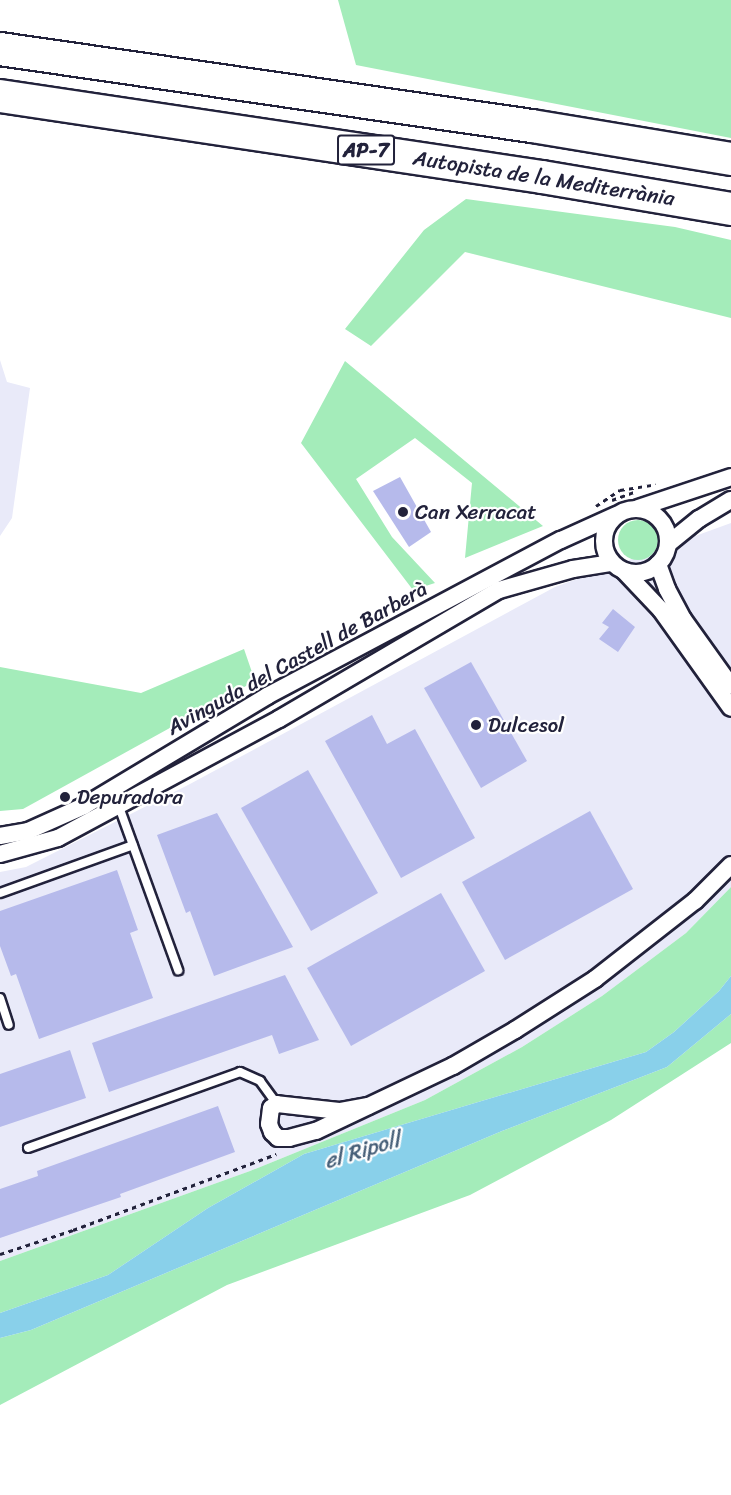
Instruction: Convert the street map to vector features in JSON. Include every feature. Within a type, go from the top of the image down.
[{"type":"highway","name":"AP-7","points":[[0,49],[532,126],[731,159]]},
{"type":"highway","name":"Autopista de la Mediterrània","points":[[0,96],[542,177],[731,209]]},
{"type":"street","points":[[731,477],[616,515],[608,523],[603,544],[618,567],[662,610],[731,708]]},
{"type":"street","points":[[618,567],[642,573],[658,564],[668,544],[699,519],[731,500]]},
{"type":"street","points":[[638,508],[657,516],[664,524],[668,544]]},
{"type":"street","name":"Avinguda del Castell de Barberà","points":[[0,836],[28,831],[84,806],[267,696],[561,540],[616,515]]},
{"type":"street","points":[[658,564],[667,589],[683,619],[731,686]]},
{"type":"street","name":"Avinguda del Castell de Barberà","points":[[0,854],[58,838],[279,719],[499,590],[573,569],[618,567]]},
{"type":"street","points":[[368,1106],[339,1111],[278,1104],[271,1108],[268,1116],[272,1132],[278,1138],[290,1138],[316,1131],[462,1061],[595,979],[695,901],[731,865]]},
{"type":"lane","points":[[118,804],[178,970]]},
{"type":"lane","points":[[0,892],[133,844]]},
{"type":"lane","points":[[0,998],[9,1026]]},
{"type":"lane","points":[[28,1148],[240,1072],[260,1080],[278,1104]]},
{"type":"path","points":[[0,1254],[267,1157]]},
{"type":"shaded area","points":[[0,360],[7,382],[30,388],[12,518],[0,536]]},
{"type":"shaded area","points":[[731,523],[731,887],[686,933],[602,996],[522,1047],[425,1100],[250,1171],[0,1261],[0,872],[26,867],[190,784],[555,587]]},
{"type":"green space","points":[[338,0],[731,0],[731,138],[356,65]]},
{"type":"green space","points":[[466,199],[675,227],[731,240],[731,318],[465,252],[371,346],[345,329],[424,230]]},
{"type":"green space","points":[[345,361],[543,526],[465,558],[472,483],[415,438],[356,479],[392,537],[435,583],[413,590],[301,443]]},
{"type":"green space","points":[[638,520],[646,521],[652,526],[657,532],[657,548],[652,554],[646,559],[638,560],[630,559],[624,554],[619,548],[618,540],[619,532],[624,526],[630,521]]},
{"type":"green space","points":[[244,649],[255,681],[23,809],[0,811],[0,667],[141,693]]},
{"type":"green space","points":[[731,887],[731,976],[719,991],[674,1032],[646,1052],[304,1154],[208,1208],[108,1275],[0,1313],[0,1261],[250,1171],[425,1100],[522,1047],[602,996],[686,933]]},
{"type":"green space","points":[[731,1014],[731,1043],[611,1120],[470,1195],[227,1285],[0,1405],[0,1338],[31,1330],[502,1131],[667,1067]]},
{"type":"water","name":"el Ripoll","points":[[731,976],[731,1014],[667,1067],[502,1131],[31,1330],[0,1338],[0,1313],[108,1275],[208,1208],[304,1154],[646,1052],[674,1032],[719,991]]},
{"type":"building","name":"Can Xerracat","points":[[400,477],[431,532],[409,547],[373,491]]},
{"type":"building","points":[[613,609],[635,627],[618,652],[599,639],[609,627],[602,623]]},
{"type":"building","name":"Dulcesol","points":[[471,662],[527,761],[481,788],[424,688]]},
{"type":"building","points":[[372,715],[387,744],[415,729],[475,838],[401,878],[325,741]]},
{"type":"building","points":[[308,770],[378,893],[311,931],[241,808]]},
{"type":"building","points":[[590,811],[633,889],[505,960],[462,882]]},
{"type":"building","points":[[217,813],[293,947],[214,976],[190,911],[186,913],[157,835]]},
{"type":"building","points":[[117,870],[138,930],[130,933],[153,998],[39,1039],[16,974],[11,976],[0,946],[0,911]]},
{"type":"building","points":[[441,893],[485,971],[351,1046],[307,968]]},
{"type":"building","points":[[285,975],[319,1040],[279,1054],[272,1035],[109,1092],[92,1043]]},
{"type":"building","points":[[70,1050],[86,1098],[0,1127],[0,1074]]},
{"type":"building","points":[[218,1106],[235,1152],[120,1194],[121,1197],[0,1238],[0,1189],[38,1176],[37,1171]]},
{"type":"place","name":"Can Xerracat","points":[[403,512]]},
{"type":"place","name":"Dulcesol","points":[[476,725]]},
{"type":"place","name":"Depuradora","points":[[65,797]]}]
